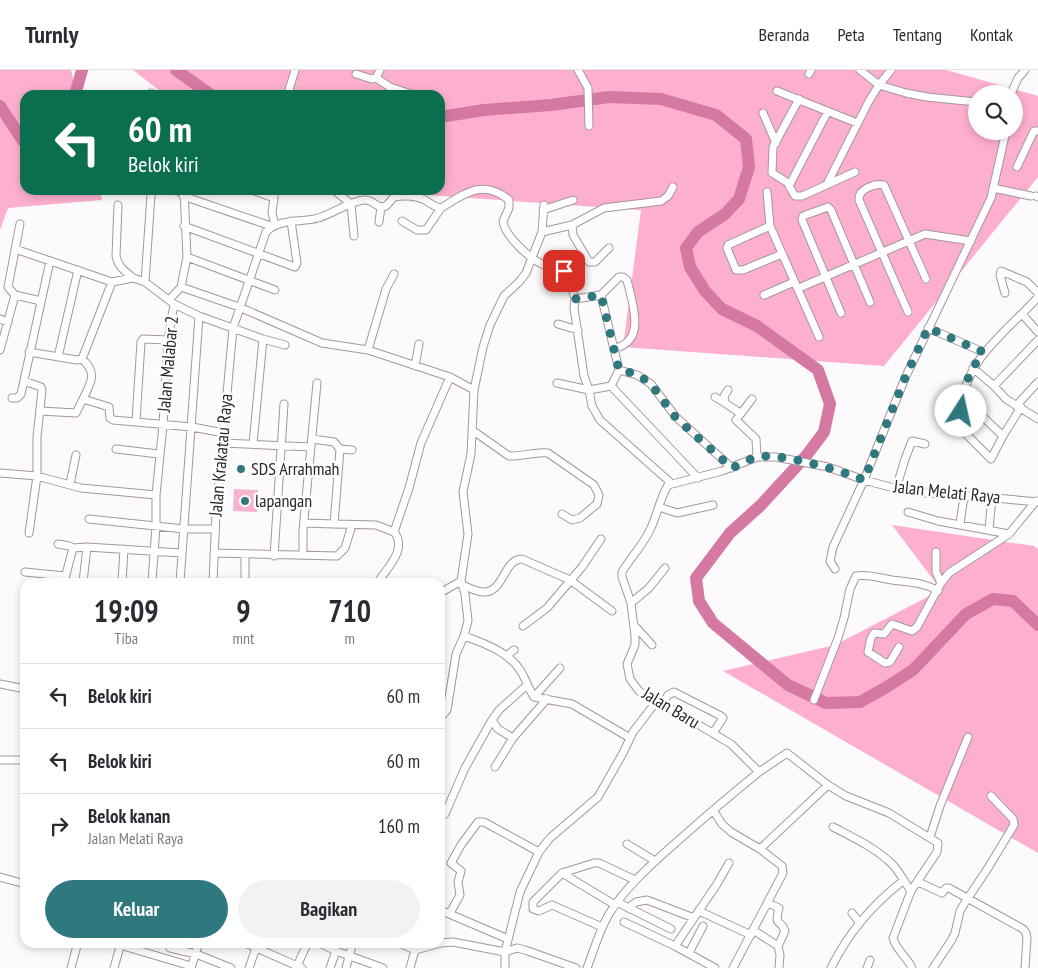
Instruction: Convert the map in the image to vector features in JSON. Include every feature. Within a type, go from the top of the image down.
[{"type":"street","points":[[289,90],[296,70]]},
{"type":"street","points":[[376,78],[380,70]]},
{"type":"street","points":[[578,70],[588,88],[589,126]]},
{"type":"street","points":[[860,70],[879,85],[927,97],[968,101]]},
{"type":"street","points":[[827,184],[879,85],[891,70]]},
{"type":"street","points":[[1015,85],[1025,70]]},
{"type":"street","points":[[356,74],[372,79],[376,78],[390,87],[399,90]]},
{"type":"street","points":[[777,91],[858,123]]},
{"type":"street","points":[[790,184],[772,173],[774,147],[799,99]]},
{"type":"street","points":[[828,111],[789,186],[791,191],[797,197],[855,172]]},
{"type":"street","points":[[763,113],[776,143]]},
{"type":"street","points":[[1017,167],[1034,131],[1038,131]]},
{"type":"street","points":[[835,569],[830,561],[833,547],[864,480],[905,378],[988,205],[1004,140]]},
{"type":"street","points":[[908,312],[859,200],[858,195],[860,192],[877,185],[884,185],[926,279]]},
{"type":"street","points":[[542,232],[572,225],[604,208],[661,201],[668,196],[672,187]]},
{"type":"street","points":[[993,188],[1035,196]]},
{"type":"street","points":[[402,221],[417,230],[426,230],[441,208],[450,201],[474,190],[486,190],[502,194],[509,200],[510,203],[503,225],[524,252],[540,264],[568,273],[575,299],[574,308],[581,362],[592,406],[600,420],[671,483],[698,478],[732,468],[757,457],[756,439],[736,421],[752,399]]},
{"type":"street","points":[[768,192],[770,226],[819,337]]},
{"type":"street","points":[[146,282],[151,195]]},
{"type":"street","points":[[172,302],[181,287],[187,257],[183,195]]},
{"type":"street","points":[[188,195],[273,226],[318,218],[351,204],[368,200],[376,206],[386,206],[394,197],[402,196],[419,198],[441,208]]},
{"type":"street","points":[[273,226],[274,195]]},
{"type":"street","points":[[340,195],[351,204],[354,236]]},
{"type":"street","points":[[445,712],[447,710],[456,654],[468,621],[465,594],[461,583],[468,534],[463,492],[471,454],[474,390],[483,348],[490,325],[504,296],[522,277],[532,258],[542,232],[543,207],[573,200]]},
{"type":"street","points":[[118,205],[116,256],[122,269],[133,278],[146,282],[172,302],[200,316],[285,345]]},
{"type":"street","points":[[380,222],[381,207]]},
{"type":"street","points":[[841,313],[803,225],[803,216],[822,208],[828,207],[831,210],[870,302]]},
{"type":"street","points":[[184,226],[295,267],[297,263],[291,222]]},
{"type":"street","points":[[20,224],[8,287],[15,295],[41,301]]},
{"type":"street","points":[[572,225],[573,235],[589,262],[595,262],[609,248]]},
{"type":"street","name":"Jalan Krakatau Raya","points":[[213,578],[215,529],[233,328],[266,232],[273,226]]},
{"type":"street","points":[[770,226],[728,246],[727,248],[736,270],[743,270],[782,254]]},
{"type":"street","points":[[764,295],[826,276],[925,234],[971,241]]},
{"type":"street","points":[[16,249],[112,282],[133,278]]},
{"type":"street","points":[[187,257],[275,290]]},
{"type":"street","points":[[12,398],[19,396],[24,381],[50,261]]},
{"type":"street","points":[[58,357],[78,270]]},
{"type":"street","points":[[1005,292],[1000,275],[1001,271],[1027,282],[1038,293]]},
{"type":"street","points":[[368,350],[386,289],[394,274]]},
{"type":"street","points":[[575,299],[601,295],[619,278],[623,277],[627,280],[634,312],[633,335],[627,344],[615,348]]},
{"type":"street","points":[[82,359],[112,282]]},
{"type":"street","points":[[181,287],[239,306],[322,343],[368,350],[450,377],[474,390]]},
{"type":"street","points":[[0,350],[15,295]]},
{"type":"street","points":[[601,295],[619,370],[611,386]]},
{"type":"street","points":[[1038,297],[983,352],[968,377],[962,397],[960,424],[962,429],[991,459],[1018,407],[1038,382]]},
{"type":"street","name":"Jalan Malabar 2","points":[[152,578],[156,495],[172,302]]},
{"type":"street","points":[[1022,314],[1038,332]]},
{"type":"street","points":[[180,578],[200,316]]},
{"type":"street","points":[[0,319],[8,322]]},
{"type":"street","points":[[558,324],[578,330]]},
{"type":"street","points":[[928,328],[983,352]]},
{"type":"street","points":[[136,421],[141,342],[143,339],[168,340]]},
{"type":"street","points":[[253,444],[263,339]]},
{"type":"street","points":[[994,386],[1038,340]]},
{"type":"street","points":[[415,366],[419,344]]},
{"type":"street","points":[[29,352],[77,360],[82,359]]},
{"type":"street","points":[[40,411],[76,413],[92,376],[88,365],[82,359]]},
{"type":"street","points":[[973,368],[1006,399],[1038,419]]},
{"type":"street","points":[[619,370],[637,374],[651,384],[676,418],[732,468]]},
{"type":"street","points":[[394,532],[421,444],[450,377]]},
{"type":"street","points":[[24,381],[41,387],[42,390],[37,436],[38,476],[28,533]]},
{"type":"street","points":[[303,555],[316,383]]},
{"type":"street","points":[[557,383],[589,390],[611,386]]},
{"type":"street","points":[[611,386],[698,478]]},
{"type":"street","points":[[724,403],[724,396],[728,390]]},
{"type":"street","points":[[962,397],[1003,436]]},
{"type":"street","points":[[715,398],[740,413]]},
{"type":"street","points":[[83,399],[109,407],[110,418],[113,420],[192,427],[224,433]]},
{"type":"street","points":[[274,556],[284,404]]},
{"type":"street","points":[[472,430],[509,456],[548,453],[594,485],[598,495],[597,504],[580,518],[572,520],[562,514]]},
{"type":"street","points":[[312,439],[334,442],[340,449],[352,450]]},
{"type":"street","points":[[896,489],[912,442],[925,444]]},
{"type":"street","points":[[223,443],[311,447]]},
{"type":"street","points":[[334,524],[340,449]]},
{"type":"street","points":[[116,450],[159,454]]},
{"type":"street","points":[[70,484],[76,455]]},
{"type":"street","name":"Jalan Melati Raya","points":[[757,457],[776,457],[828,467],[864,480],[909,492],[1037,502]]},
{"type":"street","points":[[0,473],[38,476],[81,488],[156,495]]},
{"type":"street","name":"Jalan Baru","points":[[671,483],[662,495],[648,535],[622,572],[623,582],[634,602],[633,624],[635,645],[628,659],[630,679],[639,691],[736,748],[759,772]]},
{"type":"street","points":[[960,524],[964,496]]},
{"type":"street","points":[[989,529],[992,498]]},
{"type":"street","points":[[899,647],[890,662],[886,663],[868,652],[873,634],[884,634],[890,625],[912,631],[917,627],[941,583],[949,573],[1009,534],[1037,502]]},
{"type":"street","points":[[659,507],[677,513],[713,505]]},
{"type":"street","points":[[908,512],[938,521],[1009,534]]},
{"type":"street","points":[[89,519],[156,526],[215,529]]},
{"type":"street","points":[[304,524],[376,525],[394,532],[399,540],[400,548],[381,578]]},
{"type":"street","points":[[214,553],[332,557],[340,554],[345,548],[352,525]]},
{"type":"street","points":[[524,626],[547,608],[582,567],[601,539]]},
{"type":"street","points":[[58,544],[74,548],[87,547],[182,553]]},
{"type":"street","points":[[83,578],[87,547]]},
{"type":"street","points":[[64,578],[74,548]]},
{"type":"street","points":[[122,578],[124,549]]},
{"type":"street","points":[[936,552],[936,572],[941,583]]},
{"type":"street","points":[[245,555],[245,578]]},
{"type":"street","points":[[461,583],[480,592],[488,591],[499,582],[516,559],[522,559],[570,580],[612,612]]},
{"type":"street","points":[[634,602],[650,588],[665,568]]},
{"type":"street","points":[[25,572],[58,578]]},
{"type":"street","points":[[814,700],[842,624],[850,589],[856,576],[870,575],[906,581],[938,591]]},
{"type":"street","points":[[445,591],[461,583]]},
{"type":"street","points":[[633,624],[652,645]]},
{"type":"street","points":[[464,636],[495,648],[506,656],[523,674],[527,686],[534,696],[572,704],[630,738]]},
{"type":"street","points":[[506,656],[514,650]]},
{"type":"street","points":[[534,696],[560,668]]},
{"type":"street","points":[[0,684],[20,688]]},
{"type":"street","points":[[445,814],[465,768],[492,720],[499,710],[527,686]]},
{"type":"street","points":[[504,968],[505,952],[520,892],[539,852],[550,838],[598,796],[633,732],[659,703],[674,692],[723,718],[713,733]]},
{"type":"street","points":[[496,767],[513,738],[547,699]]},
{"type":"street","points":[[492,720],[498,729],[513,738]]},
{"type":"street","points":[[930,837],[940,806],[968,737]]},
{"type":"street","points":[[588,968],[602,927],[616,904],[635,880],[759,772],[788,753],[828,785],[846,796],[889,813],[938,843],[939,847],[911,891],[893,938],[912,968]]},
{"type":"street","points":[[0,760],[20,760]]},
{"type":"street","points":[[760,849],[828,785]]},
{"type":"street","points":[[933,968],[951,941],[960,911],[1014,825],[1013,820],[991,796]]},
{"type":"street","points":[[714,810],[722,824],[782,866],[783,873],[733,968]]},
{"type":"street","points":[[450,913],[460,895],[458,882],[461,871],[451,863],[461,845],[478,822],[484,822],[539,852]]},
{"type":"street","points":[[833,827],[868,845],[882,856],[894,866],[911,891]]},
{"type":"street","points":[[627,844],[655,861]]},
{"type":"street","points":[[602,927],[552,904],[538,912],[533,909],[533,902],[562,873],[599,863],[635,880]]},
{"type":"street","points":[[675,946],[729,863]]},
{"type":"street","points":[[562,873],[616,904],[671,929]]},
{"type":"street","points":[[0,877],[20,883]]},
{"type":"street","points":[[831,968],[841,948],[860,923],[884,896],[904,880]]},
{"type":"street","points":[[918,882],[942,893],[947,887],[967,900],[1006,918],[1026,933],[1025,968]]},
{"type":"street","points":[[628,908],[636,902],[646,900],[752,933],[778,946]]},
{"type":"street","points":[[768,903],[779,908],[776,919],[778,923],[784,926],[786,931],[778,946],[780,955],[779,968]]},
{"type":"street","points":[[445,912],[508,939]]},
{"type":"street","points":[[852,913],[860,923]]},
{"type":"street","points":[[624,922],[675,946],[715,968]]},
{"type":"street","points":[[689,954],[703,926]]},
{"type":"street","points":[[445,943],[454,942],[505,952],[517,948],[576,968]]},
{"type":"street","points":[[71,968],[76,948]]},
{"type":"street","points":[[114,968],[119,948]]},
{"type":"street","points":[[132,948],[191,967],[198,948]]},
{"type":"street","points":[[170,948],[196,954],[231,968]]},
{"type":"street","points":[[249,968],[256,948],[300,967],[306,948]]},
{"type":"street","points":[[330,948],[383,968]]},
{"type":"street","points":[[346,968],[351,948]]},
{"type":"street","points":[[410,968],[415,948]]},
{"type":"street","points":[[330,968],[336,951]]},
{"type":"street","points":[[867,968],[870,960]]},
{"type":"shaded area","points":[[0,70],[71,70],[76,90],[20,90],[20,195],[101,195],[102,200],[8,208],[0,230]]},
{"type":"shaded area","points":[[133,70],[946,70],[999,85],[968,85],[968,140],[1023,140],[1023,92],[1038,96],[1038,177],[884,366],[623,347],[641,210],[426,195],[445,195],[445,90],[159,90]]},
{"type":"shaded area","name":"lapangan","points":[[234,489],[258,490],[257,512],[233,511]]},
{"type":"shaded area","points":[[892,525],[1034,546],[1038,549],[1038,853],[723,671],[835,645],[941,590]]},
{"type":"waterway","points":[[76,90],[82,70]]},
{"type":"waterway","points":[[176,70],[204,90]]},
{"type":"waterway","points":[[445,116],[484,110],[551,105],[609,97],[661,99],[716,115],[746,139],[749,167],[739,199],[725,214],[698,232],[686,248],[690,267],[705,291],[722,309],[757,326],[818,370],[830,404],[824,432],[806,456],[761,505],[730,533],[696,578],[699,601],[713,623],[788,685],[826,703],[860,702],[885,688],[913,670],[966,614],[993,599],[1013,601],[1038,625]]},
{"type":"waterway","points":[[0,106],[20,136]]},
{"type":"place","name":"SDS Arrahmah","points":[[241,469]]},
{"type":"place","name":"lapangan","points":[[245,501]]},
{"type":"route","points":[[564,271],[568,273],[575,299],[601,295],[619,370],[637,374],[651,384],[676,418],[732,468],[757,457],[776,457],[828,467],[864,480],[905,378],[928,328],[983,352],[968,377],[962,397],[961,411]]}]
